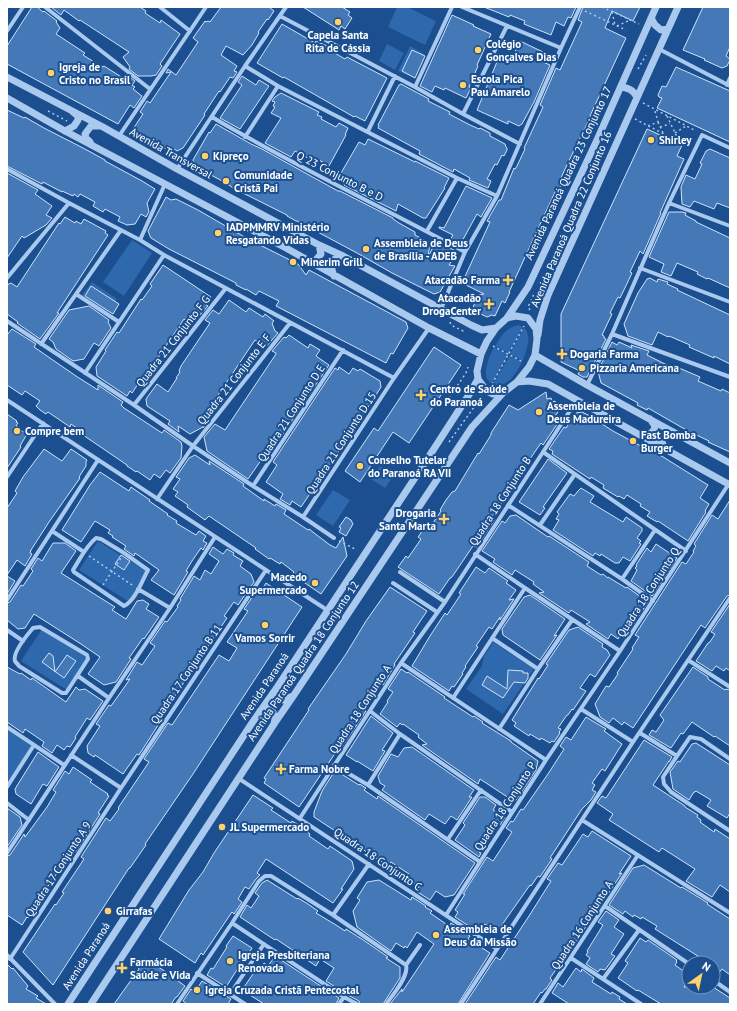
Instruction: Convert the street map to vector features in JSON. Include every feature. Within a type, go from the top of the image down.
[{"type":"street","points":[[7,31],[23,7]]},
{"type":"street","points":[[45,7],[150,90]]},
{"type":"street","points":[[160,7],[190,31]]},
{"type":"street","points":[[119,136],[206,7]]},
{"type":"street","points":[[177,170],[245,66],[286,7]]},
{"type":"street","points":[[415,87],[452,7]]},
{"type":"street","points":[[462,7],[561,48]]},
{"type":"street","name":"Avenida Paranoá Quadra 23 Conjunto 17","points":[[478,379],[477,371],[487,341],[496,328],[507,318],[528,287],[597,140],[656,7]]},
{"type":"street","name":"Avenida Paranoá Quadra 22 Conjunto 16","points":[[503,393],[517,382],[529,367],[535,355],[540,320],[548,295],[678,7]]},
{"type":"street","points":[[441,309],[465,252],[497,196],[561,48],[580,8]]},
{"type":"street","points":[[280,16],[520,144]]},
{"type":"street","points":[[651,18],[655,25],[661,30],[668,29]]},
{"type":"street","points":[[463,114],[507,26]]},
{"type":"street","points":[[658,49],[729,86],[730,78]]},
{"type":"street","points":[[245,66],[278,86],[457,178],[497,196]]},
{"type":"street","points":[[368,131],[395,76]]},
{"type":"street","name":"Avenida Transversal","points":[[7,77],[103,127],[177,170],[319,245],[343,256],[441,309],[482,330],[496,328]]},
{"type":"street","points":[[245,137],[278,86]]},
{"type":"street","points":[[621,87],[634,91],[637,98]]},
{"type":"street","points":[[7,98],[65,131],[286,248],[428,328],[482,354]]},
{"type":"street","points":[[65,131],[74,126],[78,120],[78,116],[73,111]]},
{"type":"street","name":"Q 23 Conjunto B e D","points":[[212,117],[245,137],[465,252]]},
{"type":"street","points":[[94,145],[86,138],[86,134],[91,126],[103,127]]},
{"type":"street","points":[[587,385],[612,334],[669,203],[702,135],[730,148]]},
{"type":"street","points":[[7,169],[394,378]]},
{"type":"street","points":[[427,231],[457,178]]},
{"type":"street","points":[[140,240],[164,184]]},
{"type":"street","points":[[7,278],[69,203]]},
{"type":"street","points":[[669,203],[730,226]]},
{"type":"street","points":[[41,344],[121,230]]},
{"type":"street","points":[[311,262],[315,261],[321,254],[319,245]]},
{"type":"street","points":[[85,373],[164,255]]},
{"type":"street","points":[[334,276],[331,267],[333,261],[337,257],[343,256]]},
{"type":"street","points":[[640,268],[730,302]]},
{"type":"street","name":"Quadra 21 Conjunto F G","points":[[134,405],[226,288]]},
{"type":"street","points":[[76,294],[120,322]]},
{"type":"street","points":[[507,318],[516,316],[528,318],[536,329],[537,339]]},
{"type":"street","points":[[7,321],[253,486],[334,538]]},
{"type":"street","name":"Quadra 21 Conjunto E F","points":[[157,499],[193,446],[290,323]]},
{"type":"street","name":"Quadra 21 Conjunto D 15","points":[[303,517],[428,328]]},
{"type":"street","points":[[612,334],[730,378]]},
{"type":"street","name":"Quadra 21 Conjunto D E","points":[[253,486],[343,350]]},
{"type":"street","points":[[535,355],[730,463]]},
{"type":"street","points":[[478,379],[489,392],[493,394],[503,393]]},
{"type":"street","name":"Avenida Paranoá","points":[[68,1004],[478,379]]},
{"type":"street","points":[[517,382],[528,381],[548,384],[729,485]]},
{"type":"street","name":"Avenida Paranoá Quadra 18 Conjunto 12","points":[[91,1004],[238,778],[472,426],[503,393]]},
{"type":"street","points":[[7,400],[327,610]]},
{"type":"street","name":"Quadra 18 Conjunto B","points":[[437,612],[577,400]]},
{"type":"street","points":[[638,434],[643,437],[647,437],[654,430],[655,426],[649,418]]},
{"type":"street","points":[[7,477],[43,423]]},
{"type":"street","points":[[664,449],[661,440],[664,435],[669,432],[673,432]]},
{"type":"street","points":[[543,452],[686,550]]},
{"type":"street","points":[[7,600],[98,460]]},
{"type":"street","points":[[540,525],[575,474]]},
{"type":"street","name":"Quadra 18 Conjunto Q","points":[[581,709],[729,485]]},
{"type":"street","points":[[508,505],[622,579],[653,601]]},
{"type":"street","points":[[622,579],[655,530]]},
{"type":"street","points":[[52,531],[84,552]]},
{"type":"street","points":[[7,853],[64,765],[170,608],[215,537]]},
{"type":"street","points":[[96,538],[101,539],[148,570],[129,603],[124,606],[74,572],[73,570],[84,552],[96,538]]},
{"type":"street","points":[[475,554],[620,651]]},
{"type":"street","name":"Quadra 17 Conjunto B 11","points":[[121,788],[266,570]]},
{"type":"street","points":[[400,572],[445,602]]},
{"type":"street","points":[[393,583],[437,612]]},
{"type":"street","points":[[453,698],[524,588]]},
{"type":"street","points":[[138,589],[170,608]]},
{"type":"street","points":[[460,1004],[730,598]]},
{"type":"street","name":"Quadra 18 Conjunto A","points":[[300,818],[401,663],[437,612]]},
{"type":"street","points":[[500,729],[538,669],[572,620]]},
{"type":"street","points":[[40,627],[87,655],[88,659],[66,693],[62,693],[15,662],[15,656],[23,641],[33,628],[40,627]]},
{"type":"street","points":[[7,630],[23,641]]},
{"type":"street","points":[[492,638],[538,669]]},
{"type":"street","points":[[688,660],[730,687]]},
{"type":"street","points":[[401,663],[546,760]]},
{"type":"street","points":[[78,676],[109,698]]},
{"type":"street","points":[[278,686],[278,692],[283,700],[294,695]]},
{"type":"street","points":[[260,711],[266,709],[273,712],[275,719],[274,724]]},
{"type":"street","points":[[581,709],[633,742]]},
{"type":"street","name":"Quadra 18 Conjunto P","points":[[446,915],[546,760],[581,709]]},
{"type":"street","points":[[370,711],[400,734],[512,812]]},
{"type":"street","points":[[7,727],[64,765]]},
{"type":"street","points":[[640,733],[676,756]]},
{"type":"street","points":[[368,785],[400,734]]},
{"type":"street","points":[[730,759],[701,739],[690,737],[663,777],[664,784],[671,792],[730,831]]},
{"type":"street","points":[[7,787],[34,745]]},
{"type":"street","points":[[71,755],[121,788]]},
{"type":"street","points":[[334,765],[368,785],[480,862]]},
{"type":"street","name":"Quadra 18 Conjunto C","points":[[238,778],[497,949]]},
{"type":"street","name":"Quadra 17 Conjunto A 9","points":[[9,957],[121,788]]},
{"type":"street","points":[[448,839],[480,790]]},
{"type":"street","points":[[7,803],[29,820]]},
{"type":"street","points":[[582,820],[730,913]]},
{"type":"street","name":"Quadra 16 Conjunto A","points":[[540,1004],[638,855]]},
{"type":"street","points":[[333,915],[369,864]]},
{"type":"street","points":[[177,1004],[259,881],[265,876],[272,876],[333,915],[406,965]]},
{"type":"street","points":[[605,906],[681,959]]},
{"type":"street","points":[[232,923],[344,997],[358,1004]]},
{"type":"street","points":[[603,979],[639,930]]},
{"type":"street","points":[[230,994],[264,944]]},
{"type":"street","points":[[386,1004],[403,980],[407,968],[406,965],[420,945]]},
{"type":"street","points":[[9,957],[55,1004]]},
{"type":"street","points":[[571,958],[641,1004]]},
{"type":"street","points":[[197,973],[245,1004]]},
{"type":"street","points":[[721,986],[730,992]]},
{"type":"street","points":[[339,1004],[344,997]]},
{"type":"path","points":[[602,7],[630,20],[645,31]]},
{"type":"path","points":[[580,8],[626,30]]},
{"type":"path","points":[[612,12],[616,25]]},
{"type":"path","points":[[616,25],[630,20]]},
{"type":"path","points":[[637,98],[655,110],[702,135]]},
{"type":"path","points":[[655,110],[663,133]]},
{"type":"path","points":[[630,113],[648,126],[695,150]]},
{"type":"path","points":[[667,116],[679,142]]},
{"type":"path","points":[[648,126],[658,122]]},
{"type":"path","points":[[660,126],[670,123]]},
{"type":"path","points":[[675,133],[686,126]]},
{"type":"path","points":[[451,325],[461,331]]},
{"type":"path","points":[[487,341],[523,361],[529,367]]},
{"type":"path","points":[[449,398],[466,373],[470,363]]},
{"type":"path","points":[[334,538],[364,554]]},
{"type":"path","points":[[84,552],[138,589]]},
{"type":"path","points":[[100,590],[124,553]]},
{"type":"shaded area","points":[[397,7],[407,7],[436,21],[425,45],[388,27]]},
{"type":"shaded area","points":[[387,44],[404,53],[395,70],[379,61]]},
{"type":"shaded area","points":[[410,46],[424,54],[414,78],[398,71]]},
{"type":"shaded area","points":[[132,240],[152,253],[124,296],[103,282]]},
{"type":"shaded area","points":[[92,282],[117,299],[108,313],[82,295]]},
{"type":"shaded area","points":[[518,325],[523,327],[509,353],[495,346],[504,333],[510,328]]},
{"type":"shaded area","points":[[524,327],[527,331],[528,339],[523,361],[510,354]]},
{"type":"shaded area","points":[[494,347],[509,354],[492,384],[487,379],[486,371]]},
{"type":"shaded area","points":[[510,355],[522,362],[517,371],[507,382],[498,385],[493,384]]},
{"type":"shaded area","points":[[380,466],[394,475],[385,488],[371,479]]},
{"type":"shaded area","points":[[333,490],[350,500],[333,526],[316,515]]},
{"type":"shaded area","points":[[98,541],[149,573],[131,603],[79,570]]},
{"type":"shaded area","points":[[42,629],[87,658],[67,690],[21,661]]},
{"type":"shaded area","points":[[493,642],[534,669],[503,714],[466,689],[482,666],[484,656]]},
{"type":"shaded area","points":[[7,730],[31,747],[7,784]]},
{"type":"building","points":[[32,7],[37,7],[57,21],[56,22],[60,28],[56,34],[85,53],[83,55],[123,78],[126,74],[135,81],[132,85],[135,87],[133,89],[142,96],[134,108],[130,105],[118,124],[7,64],[7,46]]},
{"type":"building","points":[[51,7],[140,7],[146,11],[145,13],[160,23],[161,20],[180,34],[160,64],[162,66],[156,75],[138,76],[129,69],[130,67],[123,57],[129,52],[64,10],[61,15]]},
{"type":"building","points":[[221,7],[269,7],[274,11],[258,32],[259,33],[252,45],[243,55],[226,46],[221,55],[237,66],[234,71],[237,72],[233,78],[230,77],[220,92],[219,91],[183,148],[177,151],[168,145],[166,149],[148,138],[145,142],[131,132],[143,114],[140,112],[147,101],[150,103],[171,72],[166,73],[168,69],[176,75],[198,42],[193,38],[205,21],[210,22]]},
{"type":"building","name":"Capela Santa Rita de Cássia","points":[[303,7],[342,7],[350,12],[348,15],[352,18],[345,29],[341,26],[339,30]]},
{"type":"building","points":[[484,7],[576,7],[571,18],[568,17],[564,26],[556,22],[551,35],[524,24],[525,21],[510,15],[509,17]]},
{"type":"building","points":[[583,7],[640,7],[633,21],[612,11],[605,28],[626,38],[561,178],[564,179],[559,190],[557,188],[505,303],[502,301],[495,316],[492,315],[487,317],[472,310],[478,295],[484,294],[462,283],[490,222],[487,221],[499,200],[501,200],[514,168],[515,169],[517,166],[525,149],[524,148],[543,107],[540,105],[556,68],[560,70],[582,22],[578,20]]},
{"type":"building","points":[[703,7],[730,8],[730,47],[726,56],[730,60],[727,66],[722,68],[683,50]]},
{"type":"building","points":[[452,15],[491,34],[477,65],[478,66],[469,87],[471,88],[466,98],[445,88],[444,90],[435,86],[432,92],[420,86]]},
{"type":"building","points":[[282,24],[315,43],[316,41],[327,46],[326,48],[345,59],[347,57],[387,78],[365,121],[355,116],[354,117],[257,63]]},
{"type":"building","points":[[520,41],[546,54],[543,62],[550,65],[534,102],[522,124],[519,126],[508,121],[508,124],[477,110],[499,57],[510,62]]},
{"type":"building","points":[[412,50],[425,56],[415,78],[402,71]]},
{"type":"building","points":[[676,67],[730,91],[730,142],[657,108],[662,98],[658,95],[662,86],[666,87]]},
{"type":"building","points":[[242,76],[256,85],[259,80],[269,86],[240,129],[220,118],[242,85],[238,82]]},
{"type":"building","points":[[401,84],[429,99],[428,101],[450,112],[449,114],[490,133],[490,136],[505,144],[507,150],[504,156],[502,155],[497,165],[495,164],[487,179],[491,181],[488,188],[469,180],[470,178],[454,169],[453,172],[419,154],[420,151],[378,128],[378,125],[399,85]]},
{"type":"building","points":[[281,93],[319,112],[317,115],[322,117],[321,119],[336,127],[339,123],[348,128],[346,135],[329,166],[319,160],[317,163],[295,151],[291,157],[265,143],[281,118],[271,113],[275,107],[273,106],[275,102],[272,101]]},
{"type":"building","points":[[7,110],[24,118],[25,117],[85,149],[155,189],[147,203],[149,212],[146,217],[141,214],[135,224],[127,225],[118,221],[120,217],[105,209],[103,212],[93,206],[95,202],[80,194],[78,197],[74,194],[73,196],[62,192],[43,182],[42,184],[7,166]]},
{"type":"building","points":[[216,124],[338,191],[393,218],[415,232],[415,235],[430,243],[428,257],[435,243],[446,248],[447,246],[457,252],[449,265],[455,266],[440,292],[434,294],[392,273],[194,166],[193,160],[209,132],[210,133]]},
{"type":"building","points":[[647,129],[682,145],[677,156],[684,159],[643,254],[640,251],[622,294],[620,298],[618,297],[610,313],[612,314],[602,335],[606,339],[587,377],[583,377],[578,374],[580,371],[561,362],[561,314]]},
{"type":"building","points":[[368,139],[449,178],[445,188],[426,218],[423,218],[398,204],[396,211],[344,185],[348,179],[340,175],[341,173],[359,142],[365,145]]},
{"type":"building","points":[[710,149],[730,158],[730,208],[717,203],[714,209],[694,201],[690,207],[682,204],[681,187],[686,175],[695,179],[706,151]]},
{"type":"building","points":[[7,173],[38,190],[35,194],[52,206],[46,215],[52,218],[46,225],[24,238],[22,236],[7,258]]},
{"type":"building","points":[[466,186],[492,198],[481,217],[477,214],[460,245],[450,240],[453,235],[439,227],[444,228]]},
{"type":"building","points":[[166,197],[171,200],[176,199],[198,210],[248,239],[298,264],[306,275],[309,270],[406,322],[408,328],[393,354],[391,353],[386,363],[276,306],[279,301],[259,291],[256,295],[151,238],[148,231]]},
{"type":"building","points":[[669,212],[686,213],[685,215],[696,222],[730,238],[730,288],[708,278],[707,279],[697,274],[698,272],[677,263],[671,276],[661,272],[664,264],[649,257]]},
{"type":"building","points":[[65,217],[75,223],[76,221],[81,224],[84,219],[106,231],[105,233],[108,235],[57,313],[59,313],[40,339],[7,314],[7,285],[11,283],[17,287],[59,223],[60,224]]},
{"type":"building","points":[[163,265],[211,297],[206,305],[208,306],[199,316],[196,314],[193,318],[190,316],[187,321],[184,319],[153,368],[150,366],[132,393],[130,391],[127,396],[97,376],[96,367],[117,332],[119,333],[141,299],[142,300],[152,286],[150,284]]},
{"type":"building","points":[[650,278],[657,282],[658,279],[668,282],[667,284],[678,289],[677,290],[730,315],[730,364],[658,332],[652,345],[628,336],[624,324],[638,293],[647,279]]},
{"type":"building","points":[[91,286],[119,304],[113,314],[85,296]]},
{"type":"building","points":[[229,300],[246,312],[249,308],[263,317],[265,314],[274,321],[272,323],[275,331],[278,333],[266,347],[255,340],[210,407],[212,408],[206,418],[209,420],[203,428],[190,434],[178,426],[179,432],[168,424],[170,421],[147,406],[146,399],[157,384],[168,392],[180,372],[181,366],[210,323],[205,320],[213,310],[219,314]]},
{"type":"building","points":[[89,306],[109,320],[108,322],[111,328],[99,346],[94,343],[84,359],[73,361],[56,349],[53,342],[49,339],[69,310]]},
{"type":"building","points":[[12,329],[36,344],[34,347],[76,376],[98,390],[98,385],[123,402],[121,405],[124,408],[162,433],[164,430],[181,442],[181,458],[170,473],[166,470],[160,478],[154,474],[150,480],[127,466],[83,435],[84,433],[71,424],[70,427],[48,412],[46,414],[40,410],[36,406],[40,401],[25,391],[22,395],[7,385],[7,335]]},
{"type":"building","points":[[289,335],[308,348],[310,344],[320,350],[316,356],[329,365],[267,458],[264,456],[248,479],[207,451],[204,437],[215,424],[225,430],[276,354],[272,351],[284,337],[286,338]]},
{"type":"building","points":[[612,342],[617,345],[619,342],[632,348],[631,345],[649,351],[647,355],[678,370],[679,368],[700,377],[698,381],[721,391],[722,389],[730,393],[730,452],[708,442],[709,441],[648,408],[647,410],[637,405],[638,403],[601,383],[598,371]]},
{"type":"building","name":"Centro de Saúde do Paranoá","points":[[434,347],[461,365],[409,443],[393,432],[360,482],[345,471],[374,428],[378,431]]},
{"type":"building","points":[[339,367],[349,374],[353,368],[358,371],[360,369],[380,381],[381,387],[347,435],[349,436],[301,507],[292,501],[290,505],[280,499],[283,494],[266,482],[277,465],[273,462],[335,368],[338,370]]},
{"type":"building","points":[[546,392],[547,399],[551,398],[552,402],[555,401],[558,412],[553,419],[558,423],[543,445],[541,443],[489,521],[495,519],[477,547],[473,546],[439,594],[398,567],[406,556],[408,558],[421,539],[418,537],[425,527],[429,529],[441,511],[440,510],[446,500],[452,492],[455,491],[509,405],[518,410]]},
{"type":"building","points":[[582,412],[600,421],[599,422],[613,431],[660,455],[708,485],[700,498],[709,504],[705,511],[706,512],[688,541],[658,521],[657,522],[647,516],[650,512],[627,495],[624,499],[619,496],[618,497],[603,488],[604,485],[591,477],[590,479],[552,454],[553,451],[549,449],[564,427],[566,428],[576,413]]},
{"type":"building","points":[[7,414],[17,421],[17,428],[27,434],[20,446],[21,447],[7,468]]},
{"type":"building","points":[[44,449],[62,461],[71,449],[87,460],[86,466],[79,477],[80,478],[31,550],[30,553],[32,554],[25,566],[17,560],[7,575],[7,508],[17,493],[15,491],[23,477]]},
{"type":"building","points":[[195,455],[210,465],[209,461],[244,484],[243,486],[264,501],[264,499],[275,506],[276,504],[286,510],[284,514],[308,530],[309,529],[330,545],[336,548],[343,537],[347,556],[321,594],[292,574],[294,572],[281,562],[280,564],[270,558],[269,559],[255,549],[256,548],[209,516],[205,520],[175,496],[178,492],[173,489],[180,479],[176,477],[189,458]]},
{"type":"building","points":[[548,459],[567,473],[543,507],[545,508],[540,515],[519,502]]},
{"type":"building","points":[[100,472],[129,491],[131,487],[177,521],[176,523],[196,535],[199,531],[206,536],[203,541],[207,543],[203,550],[201,548],[192,561],[186,571],[188,572],[174,595],[151,580],[159,570],[135,553],[134,556],[124,549],[126,546],[108,533],[110,530],[95,521],[81,542],[62,530],[90,485]]},
{"type":"building","points":[[581,488],[594,496],[590,502],[623,522],[626,517],[642,528],[642,531],[637,538],[641,541],[639,543],[641,544],[630,561],[623,557],[619,563],[615,563],[601,554],[600,556],[595,553],[593,556],[553,530],[559,520],[556,519],[559,514],[557,512],[570,494],[574,496]]},
{"type":"building","points":[[730,500],[730,595],[727,596],[705,628],[701,625],[633,728],[624,722],[622,725],[613,718],[609,723],[600,717],[595,704],[606,686],[609,687],[618,674],[617,673],[639,637],[635,635],[682,562],[686,564],[694,552],[693,551],[696,546],[694,544],[712,515],[718,519]]},
{"type":"building","points":[[516,515],[589,562],[587,566],[601,575],[603,574],[626,588],[627,587],[648,602],[629,631],[624,629],[618,639],[611,634],[608,639],[586,624],[590,622],[571,610],[569,613],[539,593],[544,592],[533,584],[534,582],[515,570],[512,575],[493,562],[495,559],[482,551],[502,521],[505,523],[510,516]]},
{"type":"building","points":[[346,517],[351,520],[353,524],[346,536],[339,532],[341,528],[339,527]]},
{"type":"building","points":[[53,543],[65,543],[76,551],[61,573],[115,607],[112,610],[126,619],[137,601],[143,600],[149,604],[146,609],[159,617],[129,658],[131,659],[116,682],[104,685],[88,674],[100,657],[34,614],[25,628],[18,629],[7,620],[7,603],[10,602],[21,585],[23,586],[33,571],[31,569],[38,558],[42,561]]},
{"type":"building","points":[[656,544],[677,558],[652,596],[631,581],[637,570],[635,568],[637,566],[636,565],[647,548],[651,552]]},
{"type":"building","points":[[213,547],[223,554],[227,549],[234,553],[233,555],[243,561],[240,566],[251,574],[254,582],[238,605],[234,602],[224,616],[227,618],[200,658],[198,657],[173,699],[171,698],[159,717],[162,719],[139,755],[137,754],[123,774],[95,755],[94,757],[88,753],[87,746],[100,726],[96,724],[130,679],[126,680],[137,662],[142,665],[155,646],[150,643],[165,621],[167,622],[178,607],[177,606],[181,600],[180,599],[194,576],[200,580],[205,570],[211,574],[219,561],[209,554]]},
{"type":"building","points":[[121,555],[130,561],[124,570],[115,564]]},
{"type":"building","points":[[476,567],[485,573],[489,568],[508,581],[506,583],[516,590],[509,600],[514,599],[492,629],[489,627],[476,646],[478,647],[465,666],[466,667],[462,673],[463,674],[454,687],[452,686],[449,691],[412,666],[445,613],[447,615],[461,594],[459,593]]},
{"type":"building","points":[[7,576],[15,581],[7,594]]},
{"type":"building","points":[[266,583],[302,607],[53,985],[23,952],[64,893],[62,892],[84,859],[81,857],[106,818],[110,821],[149,762],[144,759],[168,723],[172,725],[219,655],[229,661],[237,648],[227,642],[248,611],[244,609],[257,590],[258,595]]},
{"type":"building","points":[[390,587],[427,611],[413,632],[415,633],[394,664],[395,665],[383,685],[381,684],[365,707],[364,710],[366,711],[340,750],[338,749],[299,807],[264,783],[266,779],[264,778],[309,710],[308,709],[346,654],[366,621]]},
{"type":"building","points":[[530,595],[565,619],[554,636],[557,635],[540,660],[503,635],[502,629],[524,597]]},
{"type":"building","points":[[730,604],[730,671],[726,668],[724,671],[716,666],[712,671],[696,661],[715,634],[711,632]]},
{"type":"building","points":[[578,627],[603,644],[602,647],[607,650],[610,655],[595,677],[590,674],[580,688],[586,691],[558,728],[561,729],[559,732],[560,733],[554,742],[552,741],[550,743],[541,738],[540,740],[530,734],[529,736],[514,726],[516,723],[512,720],[538,678],[539,679],[548,665],[546,664],[569,630]]},
{"type":"building","points":[[49,653],[53,656],[55,671],[42,662]]},
{"type":"building","points":[[67,655],[76,661],[64,678],[55,672]]},
{"type":"building","points":[[7,667],[20,674],[21,673],[31,680],[32,678],[66,702],[76,687],[79,690],[85,689],[103,701],[90,720],[87,718],[70,747],[67,746],[64,750],[57,745],[52,753],[42,746],[44,742],[25,729],[23,733],[7,722]]},
{"type":"building","points":[[693,667],[725,690],[730,690],[730,746],[692,722],[683,734],[681,733],[671,748],[649,735],[652,730],[656,732],[664,720],[660,715]]},
{"type":"building","points":[[401,669],[407,673],[408,672],[445,697],[444,698],[483,722],[482,723],[511,741],[538,761],[536,770],[516,800],[512,800],[480,779],[478,784],[422,745],[427,744],[418,737],[419,735],[403,724],[402,725],[400,723],[397,727],[380,714],[393,692],[388,689]]},
{"type":"building","points":[[508,670],[523,671],[523,673],[528,673],[528,678],[525,683],[514,682],[503,698],[482,685],[487,676],[507,689]]},
{"type":"building","points":[[371,716],[393,733],[382,750],[385,751],[373,771],[346,755]]},
{"type":"building","points":[[586,717],[606,729],[604,731],[622,744],[605,771],[602,769],[592,783],[595,785],[592,790],[596,792],[591,800],[582,809],[550,858],[552,859],[540,877],[538,876],[531,886],[530,885],[497,932],[485,924],[481,928],[478,927],[475,930],[455,917],[458,912],[455,910],[465,894],[463,894],[487,857],[493,861],[512,832],[506,828],[511,821],[513,822],[521,809],[523,810],[548,774],[564,749],[560,746],[566,737],[571,740]]},
{"type":"building","points":[[644,740],[672,757],[653,785],[698,815],[697,817],[701,820],[700,822],[714,832],[715,829],[730,839],[730,892],[720,885],[712,897],[686,881],[695,869],[662,848],[659,852],[609,820],[613,814],[597,803],[602,796],[606,798]]},
{"type":"building","points":[[696,743],[730,765],[730,813],[727,818],[707,806],[711,800],[696,791],[689,800],[673,789],[670,772],[678,761],[680,762],[692,744]]},
{"type":"building","points":[[412,747],[474,790],[469,797],[472,797],[457,820],[451,816],[445,824],[429,814],[425,820],[382,790],[385,786],[380,783],[378,776],[391,754],[398,757],[404,748]]},
{"type":"building","points":[[38,752],[59,767],[47,786],[43,784],[31,804],[16,794],[15,789]]},
{"type":"building","points":[[73,767],[92,780],[90,782],[109,796],[98,813],[100,814],[75,853],[70,850],[60,865],[62,866],[22,925],[7,915],[7,856],[10,855],[24,834],[25,837],[47,807],[56,792],[53,790],[65,771],[69,774]]},
{"type":"building","points":[[334,772],[343,775],[359,785],[360,784],[366,788],[364,790],[377,799],[378,796],[475,863],[454,895],[445,897],[436,891],[430,900],[416,891],[419,887],[407,878],[409,874],[391,862],[388,866],[314,817],[314,812],[322,791]]},
{"type":"building","points":[[253,795],[273,808],[271,810],[291,823],[292,821],[302,827],[310,834],[309,836],[328,849],[330,846],[352,861],[354,869],[333,903],[266,859],[257,873],[260,875],[249,889],[245,887],[238,899],[242,902],[234,914],[232,912],[203,955],[201,953],[195,963],[159,939],[189,890],[203,872]]},
{"type":"building","points":[[480,797],[485,797],[496,805],[493,810],[505,817],[500,825],[498,823],[479,852],[481,853],[479,857],[455,840],[465,825],[463,823]]},
{"type":"building","points":[[7,808],[20,817],[22,825],[7,847]]},
{"type":"building","points":[[592,831],[631,856],[619,874],[622,873],[574,943],[561,965],[560,964],[550,978],[552,980],[546,989],[542,993],[541,992],[533,1004],[465,1004],[496,957],[500,960],[551,881],[547,879],[558,863],[562,865],[583,834],[588,837]]},
{"type":"building","points":[[644,865],[708,903],[707,904],[730,919],[730,975],[722,969],[721,970],[721,955],[696,955],[655,929],[657,926],[642,917],[641,919],[634,915],[633,917],[625,911],[623,914],[609,905],[633,868]]},
{"type":"building","points":[[267,880],[297,899],[298,898],[308,904],[318,911],[316,913],[345,931],[346,929],[360,938],[359,937],[400,967],[400,978],[383,1004],[360,1004],[359,1001],[326,981],[334,968],[320,959],[316,966],[240,917],[247,905],[251,908],[259,896],[255,893],[262,883]]},
{"type":"building","points":[[379,880],[411,900],[412,897],[426,906],[425,907],[432,911],[430,913],[449,926],[451,923],[470,936],[468,939],[490,953],[458,1004],[390,1004],[402,989],[402,992],[434,944],[417,932],[407,948],[405,946],[404,948],[396,943],[391,951],[357,927],[353,911],[360,900],[357,898],[367,882]]},
{"type":"building","points":[[606,911],[619,920],[614,927],[624,934],[611,954],[615,956],[605,970],[600,969],[598,972],[586,964],[590,958],[586,955],[603,925],[598,922]]},
{"type":"building","name":"Igreja Presbiteriana Renovada","points":[[233,936],[252,948],[226,987],[207,975],[211,968],[213,969]]},
{"type":"building","points":[[640,938],[646,942],[648,940],[677,960],[675,965],[681,969],[681,995],[721,995],[721,992],[730,998],[730,1004],[661,1004],[638,990],[637,991],[618,978],[628,963],[625,961]]},
{"type":"building","points":[[275,956],[339,998],[336,1004],[264,1004],[242,990],[255,971],[258,973],[264,963],[268,966]]},
{"type":"building","points":[[144,958],[185,986],[171,1004],[114,1004],[139,969],[138,967]]},
{"type":"building","points":[[7,964],[12,969],[13,968],[28,986],[26,989],[38,996],[36,998],[46,1004],[7,1004]]},
{"type":"building","points":[[576,968],[581,972],[582,969],[594,978],[592,982],[611,994],[612,992],[620,997],[619,999],[627,1004],[569,1004],[552,993],[558,983],[563,987]]},
{"type":"building","points":[[202,981],[231,999],[228,1004],[187,1004],[183,1001],[191,989],[195,992]]},
{"type":"place","name":"Capela Santa Rita de Cássia","points":[[338,22]]},
{"type":"place","name":"Colégio Gonçalves Dias","points":[[478,50]]},
{"type":"place","name":"Igreja de Cristo no Brasil","points":[[51,73]]},
{"type":"place","name":"Escola Pica Pau Amarelo","points":[[463,85]]},
{"type":"place","name":"Shirley","points":[[651,140]]},
{"type":"place","name":"Kipreço","points":[[205,156]]},
{"type":"place","name":"Comunidade Cristã Pai","points":[[226,181]]},
{"type":"place","name":"IADPMMRV Ministério Resgatando Vidas","points":[[218,233]]},
{"type":"place","name":"Assembleia de Deus de Brasília - ADEB","points":[[366,249]]},
{"type":"place","name":"Minerim Grill","points":[[293,262]]},
{"type":"place","name":"Atacadão Farma","points":[[508,280]]},
{"type":"place","name":"Atacadão DrogaCenter","points":[[489,304]]},
{"type":"place","name":"Dogaria Farma","points":[[562,354]]},
{"type":"place","name":"Pizzaria Americana","points":[[582,368]]},
{"type":"place","name":"Centro de Saúde do Paranoá","points":[[421,395]]},
{"type":"place","name":"Assembleia de Deus Madureira","points":[[539,412]]},
{"type":"place","name":"Compre bem","points":[[17,431]]},
{"type":"place","name":"Fast Bomba Burger","points":[[633,441]]},
{"type":"place","name":"Conselho Tutelar do Paranoá RA VII","points":[[360,466]]},
{"type":"place","name":"Drogaria Santa Marta","points":[[444,519]]},
{"type":"place","name":"Macedo Supermercado","points":[[315,583]]},
{"type":"place","name":"Vamos Sorrir","points":[[265,625]]},
{"type":"place","name":"Farma Nobre","points":[[281,769]]},
{"type":"place","name":"JL Supermercado","points":[[222,827]]},
{"type":"place","name":"Girrafas","points":[[108,911]]},
{"type":"place","name":"Assembleia de Deus da Missão","points":[[436,935]]},
{"type":"place","name":"Igreja Presbiteriana Renovada","points":[[230,961]]},
{"type":"place","name":"Farmácia Saúde e Vida","points":[[122,968]]},
{"type":"place","name":"Igreja Cruzada Cristã Pentecostal","points":[[197,990]]}]
